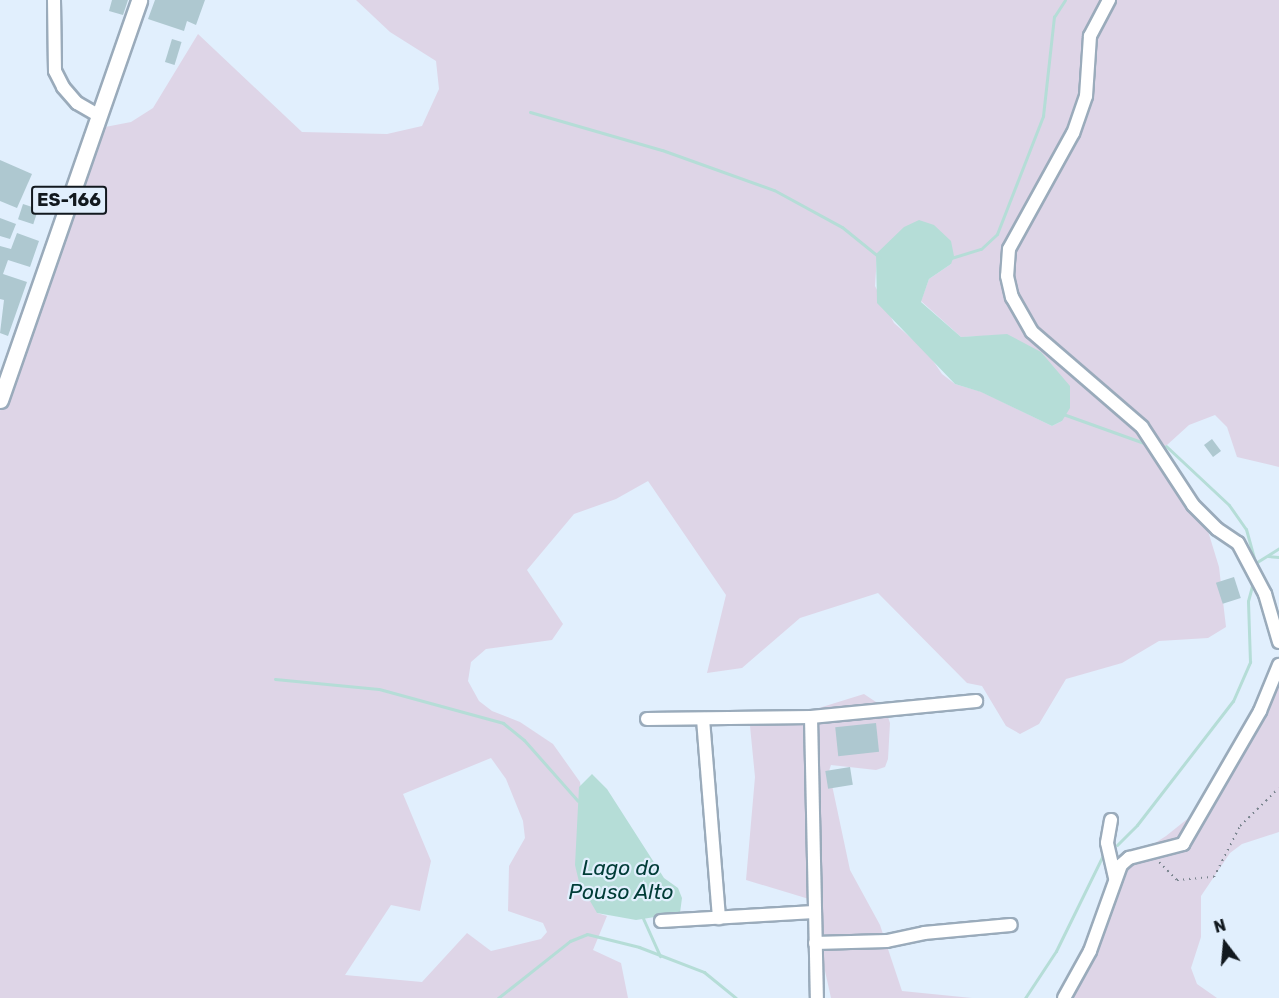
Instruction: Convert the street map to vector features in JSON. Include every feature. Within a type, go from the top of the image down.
[{"type":"main road","name":"ES-166","points":[[0,400],[139,0]]},
{"type":"street","points":[[54,0],[55,71],[63,87],[77,103],[98,115]]},
{"type":"street","points":[[1108,0],[1090,36],[1086,96],[1073,133],[1009,249],[1007,276],[1012,297],[1032,332],[1142,427],[1193,505],[1217,529],[1238,543],[1264,594],[1279,642]]},
{"type":"street","points":[[1064,998],[1090,951],[1115,879],[1130,858],[1183,844],[1260,711],[1279,664]]},
{"type":"street","points":[[647,719],[811,717],[976,701]]},
{"type":"street","points":[[811,717],[817,998]]},
{"type":"street","points":[[704,719],[719,918]]},
{"type":"street","points":[[1111,820],[1107,843],[1115,879]]},
{"type":"street","points":[[661,921],[814,912]]},
{"type":"street","points":[[815,943],[887,941],[924,933],[1011,925]]},
{"type":"path","points":[[1150,853],[1177,880],[1214,877],[1240,826],[1263,800],[1279,788]]},
{"type":"shaded area","points":[[356,0],[1279,0],[1279,467],[1237,457],[1227,427],[1215,415],[1189,425],[1167,445],[1151,452],[1208,531],[1219,567],[1226,627],[1208,638],[1159,641],[1122,663],[1066,679],[1039,724],[1020,734],[1006,726],[982,686],[967,683],[878,593],[800,618],[742,668],[707,673],[726,595],[648,481],[616,499],[574,514],[527,570],[563,624],[552,640],[486,649],[471,662],[468,681],[479,701],[492,711],[520,722],[553,744],[580,782],[597,913],[607,916],[593,950],[621,963],[628,998],[0,998],[0,411],[100,128],[131,122],[153,108],[198,34],[302,132],[387,134],[422,126],[439,89],[436,61],[390,32]],"holes":[[[877,255],[951,264],[929,279],[921,301],[961,337],[1007,335],[1062,421],[1052,426],[982,392],[955,384],[942,374],[927,352],[894,323],[875,286]],[[491,758],[506,779],[523,821],[525,838],[509,866],[508,911],[543,923],[547,932],[541,939],[491,951],[467,933],[422,982],[345,975],[391,905],[420,911],[431,861],[403,794]]]},
{"type":"shaded area","points":[[1279,683],[1279,832],[1242,844],[1230,853],[1201,896],[1201,937],[1191,968],[1197,984],[1217,998],[1057,998],[1118,879],[1121,865],[1166,836],[1206,804],[1222,763]]},
{"type":"shaded area","points":[[864,694],[885,708],[890,723],[888,759],[885,767],[876,770],[831,765],[829,771],[850,870],[880,925],[902,991],[972,998],[831,998],[809,899],[746,880],[755,777],[750,726],[797,721],[819,708]]},
{"type":"water","points":[[919,220],[934,225],[951,241],[954,256],[951,264],[929,279],[921,302],[961,337],[1007,334],[1041,352],[1070,386],[1070,408],[1062,421],[1052,426],[981,392],[955,384],[877,303],[876,254],[904,227]]},
{"type":"water","name":"Lago do Pouso Alto","points":[[592,774],[607,789],[664,878],[678,888],[682,898],[680,913],[636,920],[597,913],[579,882],[575,865],[579,787]]},
{"type":"building","points":[[112,0],[128,0],[123,15],[109,11]]},
{"type":"building","points":[[155,0],[205,0],[196,25],[187,21],[184,31],[148,19]]},
{"type":"building","points":[[172,39],[182,42],[175,65],[165,62]]},
{"type":"building","points":[[0,160],[32,174],[17,208],[0,201]]},
{"type":"building","points":[[23,204],[38,209],[33,224],[18,219]]},
{"type":"building","points":[[0,218],[16,224],[10,239],[0,236]]},
{"type":"building","points":[[17,233],[39,241],[30,267],[8,260],[3,274],[27,282],[8,336],[0,333],[4,300],[0,299],[0,246],[11,249]]},
{"type":"building","points":[[1212,439],[1221,451],[1213,457],[1204,445]]},
{"type":"building","points":[[1234,577],[1241,598],[1223,604],[1216,583]]},
{"type":"building","points":[[876,723],[879,752],[838,756],[835,727]]},
{"type":"building","points":[[850,767],[853,785],[828,789],[825,771]]},
{"type":"waterway","points":[[951,258],[981,249],[997,234],[1043,116],[1054,17],[1065,0]]},
{"type":"waterway","points":[[530,112],[662,150],[774,190],[842,227],[879,257]]},
{"type":"waterway","points":[[1063,414],[1147,444]]},
{"type":"waterway","points":[[1166,446],[1229,505],[1246,529],[1257,569]]},
{"type":"waterway","points":[[1257,562],[1279,548]]},
{"type":"waterway","points":[[1268,556],[1279,557]]},
{"type":"waterway","points":[[1117,845],[1137,825],[1233,701],[1250,662],[1248,601],[1253,582]]},
{"type":"waterway","points":[[275,679],[379,689],[503,723],[524,740],[578,801]]},
{"type":"waterway","points":[[1025,998],[1056,951],[1104,853]]},
{"type":"waterway","points":[[642,916],[660,956]]},
{"type":"waterway","points":[[498,998],[570,941],[587,934],[639,947],[704,972],[736,998]]}]
